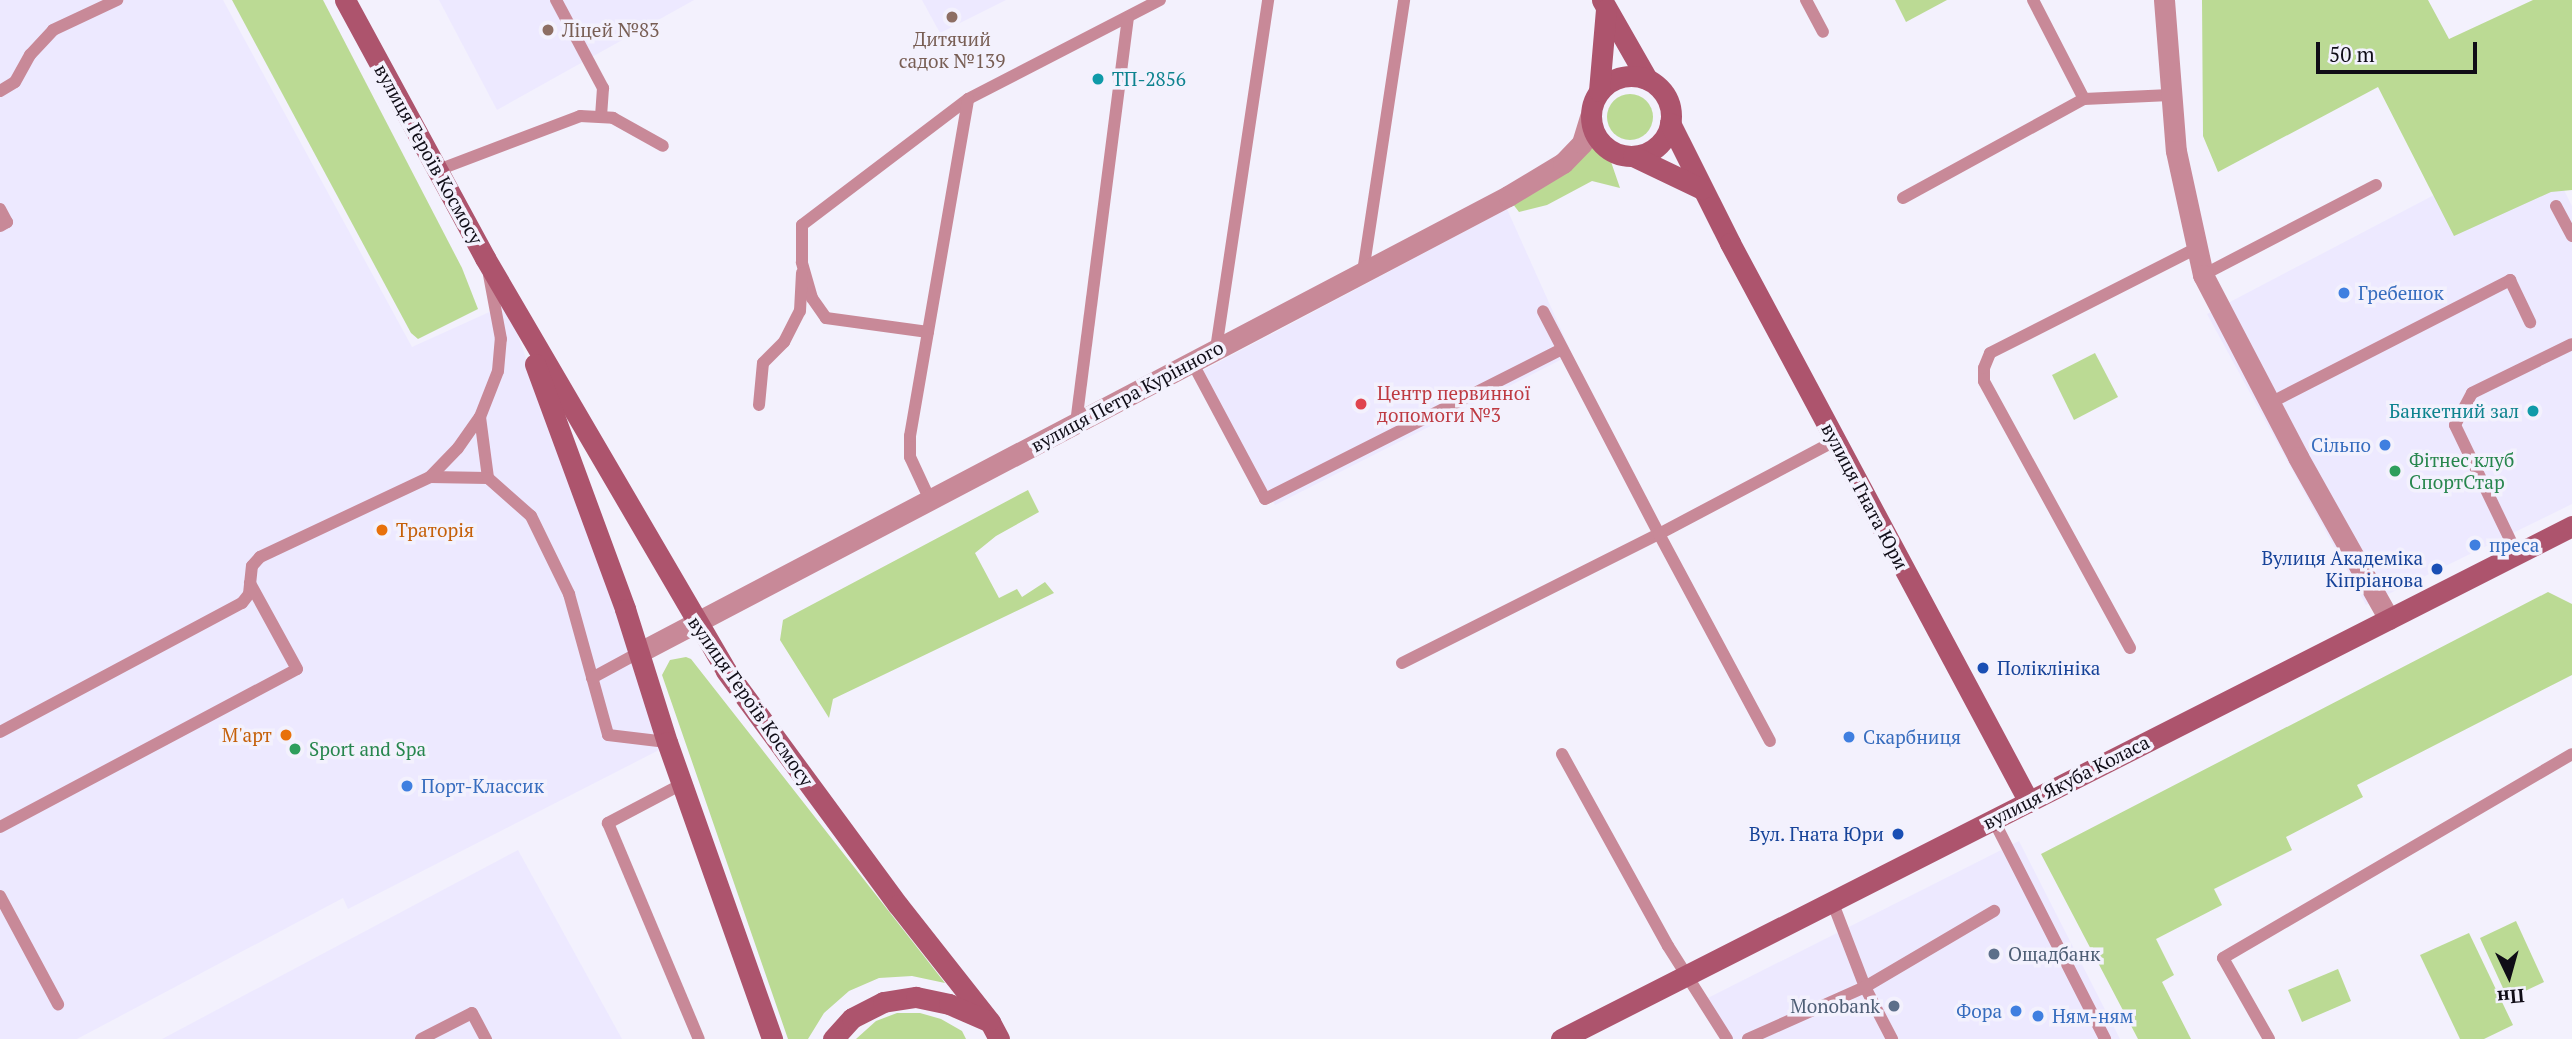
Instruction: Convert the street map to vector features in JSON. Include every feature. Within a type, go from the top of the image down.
[{"type":"street","name":"вулиця Героїв Космосу","points":[[345,0],[485,258],[695,623],[726,671],[898,905],[995,1030]]},
{"type":"street","points":[[2164,0],[2176,151],[2195,250],[2203,275],[2389,619]]},
{"type":"street","points":[[1604,5],[1647,79],[1666,97],[1670,123],[1657,146],[1633,156]]},
{"type":"street","points":[[1604,5],[1599,91],[1590,116],[1599,140],[1620,155],[1633,156],[1702,189]]},
{"type":"street","points":[[1599,91],[1621,77],[1647,79]]},
{"type":"street","name":"вулиця Петра Курінного","points":[[639,652],[1363,272],[1563,163],[1582,142],[1590,116]]},
{"type":"street","name":"вулиця Гната Юри","points":[[1670,123],[1835,441],[2029,802]]},
{"type":"street","name":"вулиця Героїв Космосу","points":[[514,307],[639,652],[667,742],[771,1039]]},
{"type":"street","name":"вулиця Якуба Коласа","points":[[1561,1039],[2572,526]]},
{"type":"street","points":[[833,1039],[852,1018],[883,1002],[916,997],[948,1004],[995,1030]]},
{"type":"lane","points":[[0,91],[15,82],[30,55],[53,30],[117,0]]},
{"type":"lane","points":[[556,0],[603,88],[601,117]]},
{"type":"lane","points":[[759,405],[763,363],[784,342],[800,311],[802,225],[968,99],[1160,0]]},
{"type":"lane","points":[[1216,349],[1268,0]]},
{"type":"lane","points":[[1363,272],[1404,0]]},
{"type":"lane","points":[[1806,0],[1823,32]]},
{"type":"lane","points":[[2032,0],[2084,99]]},
{"type":"lane","points":[[1076,423],[1128,17]]},
{"type":"lane","points":[[1903,198],[2084,99],[2170,95]]},
{"type":"lane","points":[[930,500],[910,457],[910,436],[968,99]]},
{"type":"lane","points":[[438,170],[580,117],[613,118],[663,146]]},
{"type":"lane","points":[[2203,275],[2376,184]]},
{"type":"lane","points":[[2557,206],[2572,236]]},
{"type":"lane","points":[[0,209],[8,222],[0,226]]},
{"type":"lane","points":[[2130,648],[1984,381],[1984,368],[1990,353],[2195,250]]},
{"type":"lane","points":[[0,732],[242,603],[249,594],[248,579],[252,566],[260,557],[430,477],[458,449],[480,417],[498,371],[501,349],[485,258]]},
{"type":"lane","points":[[802,262],[812,298],[826,318],[928,332]]},
{"type":"lane","points":[[2270,403],[2510,280],[2530,322]]},
{"type":"lane","points":[[1543,311],[1770,741]]},
{"type":"lane","points":[[2517,554],[2455,425],[2472,393],[2572,344]]},
{"type":"lane","points":[[1192,362],[1265,499],[1562,349]]},
{"type":"lane","points":[[480,417],[488,478]]},
{"type":"lane","points":[[1402,663],[1659,534],[1835,441]]},
{"type":"lane","points":[[430,477],[488,478],[531,516],[569,594],[608,735],[667,742]]},
{"type":"lane","points":[[0,827],[297,669],[248,579]]},
{"type":"lane","points":[[592,678],[639,652]]},
{"type":"lane","points":[[1562,754],[1686,975],[1727,1039]]},
{"type":"lane","points":[[2269,1039],[2223,958],[2572,754]]},
{"type":"lane","points":[[682,784],[608,823],[699,1039]]},
{"type":"lane","points":[[1993,819],[2105,1039]]},
{"type":"lane","points":[[0,896],[58,1004]]},
{"type":"lane","points":[[1832,901],[1865,987],[1892,1039]]},
{"type":"lane","points":[[1748,1039],[1865,987],[1994,911]]},
{"type":"lane","points":[[421,1039],[472,1013],[486,1039]]},
{"type":"shaded area","points":[[0,0],[223,0],[412,347],[507,304],[663,748],[348,909],[343,898],[77,1039],[0,1039]]},
{"type":"shaded area","name":"Ліцей №83","points":[[439,0],[694,0],[497,110]]},
{"type":"shaded area","name":"Дитячий садок №139","points":[[922,0],[1006,0],[940,33]]},
{"type":"shaded area","points":[[2539,140],[2572,206],[2572,504],[2366,605],[2207,314]]},
{"type":"shaded area","points":[[1507,209],[1572,354],[1275,505],[1202,371]]},
{"type":"shaded area","points":[[2019,841],[2120,1039],[1721,1039],[1698,1003]]},
{"type":"shaded area","points":[[518,850],[622,1039],[162,1039]]},
{"type":"green space","points":[[232,0],[323,0],[462,268],[478,309],[418,339],[411,333]]},
{"type":"green space","points":[[1895,0],[1947,0],[1906,22]]},
{"type":"green space","points":[[2202,0],[2428,0],[2449,39],[2533,0],[2572,0],[2572,190],[2551,192],[2454,236],[2378,87],[2218,172],[2203,136]]},
{"type":"green space","points":[[1630,94],[1646,101],[1653,117],[1646,133],[1630,140],[1614,133],[1607,117],[1614,101]]},
{"type":"green space","points":[[1591,132],[1608,153],[1620,188],[1592,181],[1547,205],[1519,212],[1509,199]]},
{"type":"green space","points":[[2095,353],[2118,397],[2074,420],[2052,375]]},
{"type":"green space","points":[[1028,490],[1039,512],[996,536],[975,553],[999,598],[1017,589],[1022,597],[1045,582],[1054,593],[833,699],[829,718],[780,640],[783,620]]},
{"type":"green space","points":[[2548,592],[2572,604],[2572,675],[2357,785],[2363,797],[2286,837],[2292,850],[2214,889],[2222,905],[2156,939],[2174,975],[2162,982],[2191,1039],[2138,1039],[2041,854]]},
{"type":"green space","points":[[686,657],[691,659],[945,983],[912,976],[879,978],[849,991],[824,1013],[808,1039],[788,1039],[662,675],[670,660]]},
{"type":"green space","points":[[2516,921],[2544,982],[2508,999],[2480,938]]},
{"type":"green space","points":[[2469,933],[2513,1025],[2484,1039],[2460,1039],[2420,955]]},
{"type":"green space","points":[[2338,969],[2351,1001],[2302,1022],[2288,990]]},
{"type":"green space","points":[[897,1013],[920,1013],[941,1019],[962,1031],[966,1039],[856,1039],[876,1021]]},
{"type":"place","name":"Дитячий садок №139","points":[[952,17]]},
{"type":"place","name":"Ліцей №83","points":[[548,30]]},
{"type":"place","name":"ТП-2856","points":[[1098,79]]},
{"type":"place","name":"Гребешок","points":[[2344,293]]},
{"type":"place","name":"Центр первинної допомоги №3","points":[[1361,404]]},
{"type":"place","name":"Банкетний зал","points":[[2533,411]]},
{"type":"place","name":"Сільпо","points":[[2385,445]]},
{"type":"place","name":"Фітнес клуб СпортСтар","points":[[2395,471]]},
{"type":"place","name":"Траторія","points":[[382,530]]},
{"type":"place","name":"преса","points":[[2475,545]]},
{"type":"place","name":"Вулиця Академіка Кіпріанова","points":[[2437,569]]},
{"type":"place","name":"Поліклініка","points":[[1983,668]]},
{"type":"place","name":"М'арт","points":[[286,735]]},
{"type":"place","name":"Скарбниця","points":[[1849,737]]},
{"type":"place","name":"Sport and Spa","points":[[295,749]]},
{"type":"place","name":"Порт-Классик","points":[[407,786]]},
{"type":"place","name":"Вул. Гната Юри","points":[[1898,834]]},
{"type":"place","name":"Ощадбанк","points":[[1994,954]]},
{"type":"place","name":"Monobank","points":[[1894,1006]]},
{"type":"place","name":"Фора","points":[[2016,1011]]},
{"type":"place","name":"Ням-ням","points":[[2038,1016]]}]
